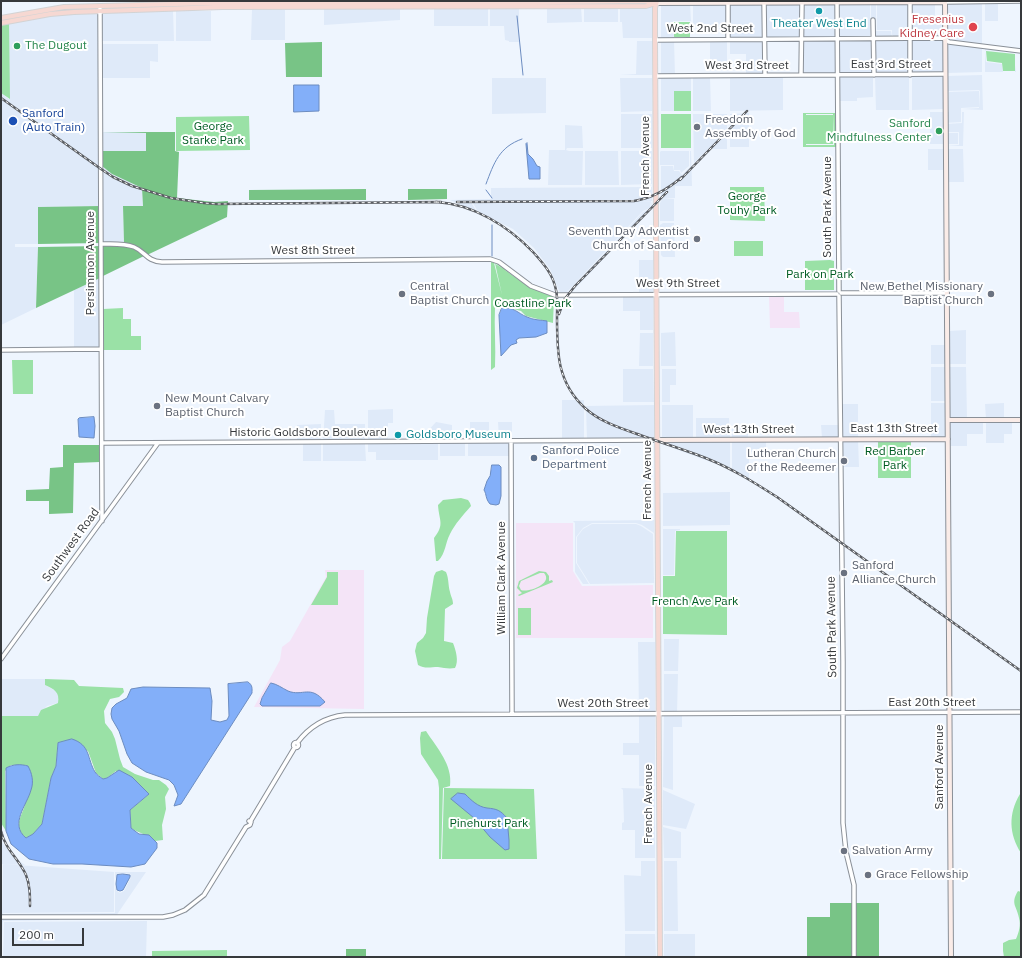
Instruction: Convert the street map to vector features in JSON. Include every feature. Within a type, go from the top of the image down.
[{"type":"main road","points":[[1,23],[58,13],[100,8],[186,3],[249,5],[412,3],[570,6],[595,2],[646,1],[802,3],[945,1]]},
{"type":"main road","name":"Sanford Avenue","points":[[945,1],[951,957]]},
{"type":"main road","points":[[1,18],[56,8],[231,7],[261,2],[401,7],[475,6],[504,2],[646,6],[656,2]]},
{"type":"main road","name":"French Avenue","points":[[656,2],[660,957]]},
{"type":"main road","points":[[174,8],[186,3]]},
{"type":"main road","points":[[401,7],[412,3]]},
{"type":"main road","points":[[948,420],[1021,420]]},
{"type":"main road","name":"East 13th Street","points":[[841,439],[948,438]]},
{"type":"main road","name":"West 13th Street","points":[[658,440],[841,439]]},
{"type":"street","points":[[910,1],[910,75]]},
{"type":"street","points":[[945,1],[1021,1]]},
{"type":"street","points":[[728,2],[728,39]]},
{"type":"street","points":[[764,2],[765,75]]},
{"type":"street","name":"South Park Avenue","points":[[837,2],[844,840],[854,885],[854,957]]},
{"type":"street","points":[[801,75],[802,3]]},
{"type":"street","name":"Persimmon Avenue","points":[[100,8],[102,521]]},
{"type":"street","points":[[873,20],[874,75]]},
{"type":"street","name":"West 2nd Street","points":[[656,40],[943,38],[949,42],[1021,51]]},
{"type":"street","name":"East 3rd Street","points":[[838,75],[945,74]]},
{"type":"street","name":"West 3rd Street","points":[[656,76],[838,75]]},
{"type":"street","name":"West 8th Street","points":[[102,244],[126,244],[133,246],[148,258],[162,262],[490,259],[499,262],[523,281]]},
{"type":"street","name":"West 9th Street","points":[[523,281],[531,286],[555,295],[947,293]]},
{"type":"street","points":[[1,350],[101,349]]},
{"type":"street","name":"Historic Goldsboro Boulevard","points":[[102,443],[658,440]]},
{"type":"street","name":"William Clark Avenue","points":[[511,441],[512,714]]},
{"type":"street","name":"Southwest Road","points":[[1,659],[158,443]]},
{"type":"street","name":"East 20th Street","points":[[843,713],[1021,712]]},
{"type":"street","name":"West 20th Street","points":[[1,918],[169,916],[192,906],[204,895],[246,826],[246,822],[250,821],[295,747],[294,744],[325,719],[339,715],[843,713]]},
{"type":"shaded area","points":[[870,3],[870,37],[803,36],[802,25],[819,24],[819,20],[803,20],[803,4]]},
{"type":"shaded area","points":[[871,3],[876,3],[876,31],[891,31],[892,37],[871,37]]},
{"type":"shaded area","points":[[877,3],[935,3],[935,18],[944,18],[944,34],[941,36],[895,37],[892,35],[892,30],[877,30]]},
{"type":"shaded area","points":[[946,3],[982,3],[982,44],[946,39]]},
{"type":"shaded area","points":[[985,3],[998,3],[998,21],[985,21]]},
{"type":"shaded area","points":[[661,4],[690,4],[691,21],[673,21],[674,38],[661,38]]},
{"type":"shaded area","points":[[693,4],[727,4],[727,27],[693,27]]},
{"type":"shaded area","points":[[729,4],[762,4],[762,37],[730,37]]},
{"type":"shaded area","points":[[801,4],[800,37],[766,37],[766,5]]},
{"type":"shaded area","points":[[547,7],[581,7],[582,22],[547,23]]},
{"type":"shaded area","points":[[584,7],[618,7],[618,22],[584,22]]},
{"type":"shaded area","points":[[620,7],[652,7],[652,38],[623,38],[622,22],[620,22]]},
{"type":"shaded area","points":[[434,8],[488,8],[488,26],[434,26]]},
{"type":"shaded area","points":[[490,8],[519,8],[519,42],[509,42],[505,40],[504,26],[490,26]]},
{"type":"shaded area","points":[[324,9],[400,9],[400,20],[324,25]]},
{"type":"shaded area","points":[[252,10],[285,10],[285,40],[251,40]]},
{"type":"shaded area","points":[[173,11],[174,41],[102,41],[102,13]]},
{"type":"shaded area","points":[[176,11],[211,11],[211,41],[176,41]]},
{"type":"shaded area","points":[[99,13],[100,206],[38,207],[38,244],[15,244],[15,247],[38,247],[36,308],[1,325],[1,93],[9,99],[9,23],[60,14]]},
{"type":"shaded area","points":[[727,40],[727,66],[710,66],[710,41]]},
{"type":"shaded area","points":[[730,40],[762,40],[762,74],[746,74],[746,54],[730,54]]},
{"type":"shaded area","points":[[802,40],[836,40],[836,74],[803,74]]},
{"type":"shaded area","points":[[839,40],[872,40],[873,73],[839,74]]},
{"type":"shaded area","points":[[875,40],[909,40],[909,73],[875,73]]},
{"type":"shaded area","points":[[912,40],[944,41],[944,73],[912,73]]},
{"type":"shaded area","points":[[637,41],[652,41],[652,75],[620,75],[636,74]]},
{"type":"shaded area","points":[[661,41],[674,41],[675,75],[661,75]]},
{"type":"shaded area","points":[[946,42],[982,47],[982,72],[947,73]]},
{"type":"shaded area","points":[[102,44],[158,44],[158,62],[150,61],[150,78],[102,78]]},
{"type":"shaded area","points":[[985,48],[1016,52],[1016,53],[985,51]]},
{"type":"shaded area","points":[[985,51],[986,62],[1002,64],[1003,72],[985,72]]},
{"type":"shaded area","points":[[982,75],[983,110],[962,109],[979,108],[979,90],[948,91],[947,109],[947,76]]},
{"type":"shaded area","points":[[873,76],[873,97],[857,98],[857,101],[839,101],[839,77]]},
{"type":"shaded area","points":[[875,76],[909,76],[909,110],[876,110]]},
{"type":"shaded area","points":[[912,76],[944,76],[944,109],[912,110]]},
{"type":"shaded area","points":[[691,77],[691,91],[674,91],[674,111],[661,111],[661,78]]},
{"type":"shaded area","points":[[693,77],[710,77],[711,111],[693,111]]},
{"type":"shaded area","points":[[730,77],[783,77],[783,110],[730,111]]},
{"type":"shaded area","points":[[492,78],[546,78],[546,113],[492,114]]},
{"type":"shaded area","points":[[620,78],[652,78],[652,111],[621,112]]},
{"type":"shaded area","points":[[979,91],[979,107],[961,108],[961,122],[944,123],[945,133],[958,133],[958,144],[930,144],[930,112],[949,112],[949,92]]},
{"type":"shaded area","points":[[962,112],[964,112],[963,146],[947,146],[959,145],[959,132],[947,132],[947,124],[962,123]]},
{"type":"shaded area","points":[[749,113],[749,147],[730,147],[730,114]]},
{"type":"shaded area","points":[[621,114],[652,114],[652,148],[621,148]]},
{"type":"shaded area","points":[[693,114],[727,114],[727,149],[708,149],[694,163]]},
{"type":"shaded area","points":[[565,125],[582,126],[583,148],[567,148],[566,150],[583,151],[582,185],[548,185],[549,150],[565,150]]},
{"type":"shaded area","points":[[102,132],[146,132],[147,151],[102,151]]},
{"type":"shaded area","points":[[928,149],[945,149],[945,170],[928,170]]},
{"type":"shaded area","points":[[947,149],[963,149],[964,182],[948,182]]},
{"type":"shaded area","points":[[585,151],[618,151],[619,185],[585,185]]},
{"type":"shaded area","points":[[621,151],[652,151],[652,184],[621,185]]},
{"type":"shaded area","points":[[661,151],[689,151],[689,166],[681,173],[680,170],[674,170],[674,165],[660,165]]},
{"type":"shaded area","points":[[690,151],[692,186],[675,186],[675,198],[661,199],[661,166],[673,166],[674,171],[679,171],[682,175],[690,167]]},
{"type":"shaded area","points":[[102,166],[112,174],[142,188],[143,206],[123,206],[124,242],[103,243]]},
{"type":"shaded area","points":[[652,187],[652,201],[472,202],[477,212],[450,200],[491,199],[491,188]]},
{"type":"shaded area","points":[[662,199],[674,199],[674,221],[660,221],[660,203]]},
{"type":"shaded area","points":[[651,201],[650,208],[643,211],[567,292],[560,293],[550,269],[534,248],[513,229],[478,212],[473,203]]},
{"type":"shaded area","points":[[652,202],[652,208],[570,294],[567,293],[643,212],[650,209]]},
{"type":"shaded area","points":[[663,223],[674,223],[675,257],[663,257],[661,255],[660,225]]},
{"type":"shaded area","points":[[639,260],[653,260],[653,293],[639,293]]},
{"type":"shaded area","points":[[100,278],[100,348],[74,348],[74,290]]},
{"type":"shaded area","points":[[623,296],[653,296],[653,330],[640,330],[640,311],[623,311]]},
{"type":"shaded area","points":[[769,297],[784,297],[784,312],[799,312],[800,328],[770,328]]},
{"type":"shaded area","points":[[966,330],[966,364],[949,364],[949,331]]},
{"type":"shaded area","points":[[675,332],[676,366],[661,366],[661,333]]},
{"type":"shaded area","points":[[640,333],[653,333],[653,366],[639,366]]},
{"type":"shaded area","points":[[931,345],[946,345],[947,364],[931,364]]},
{"type":"shaded area","points":[[931,367],[947,367],[947,401],[931,401]]},
{"type":"shaded area","points":[[949,367],[966,367],[967,419],[949,418]]},
{"type":"shaded area","points":[[623,369],[653,369],[654,402],[623,402]]},
{"type":"shaded area","points":[[662,369],[676,369],[676,385],[670,385],[670,402],[662,402]]},
{"type":"shaded area","points":[[562,400],[584,400],[584,440],[562,440]]},
{"type":"shaded area","points":[[931,403],[947,403],[947,437],[931,437]]},
{"type":"shaded area","points":[[1004,403],[1004,419],[986,419],[985,404]]},
{"type":"shaded area","points":[[842,404],[858,404],[858,438],[842,437]]},
{"type":"shaded area","points":[[654,405],[654,439],[587,440],[586,406]]},
{"type":"shaded area","points":[[662,405],[693,405],[693,439],[662,439]]},
{"type":"shaded area","points":[[393,409],[393,423],[388,423],[388,441],[368,441],[368,410]]},
{"type":"shaded area","points":[[325,410],[334,410],[335,424],[365,424],[365,441],[323,441]]},
{"type":"shaded area","points":[[696,418],[729,418],[730,438],[696,439]]},
{"type":"shaded area","points":[[949,421],[983,422],[983,434],[967,434],[967,446],[949,446]]},
{"type":"shaded area","points":[[436,422],[452,425],[452,440],[415,441],[415,434],[425,434]]},
{"type":"shaded area","points":[[470,422],[489,422],[489,440],[470,440]]},
{"type":"shaded area","points":[[498,422],[512,422],[512,440],[499,440]]},
{"type":"shaded area","points":[[986,422],[1012,422],[1012,434],[1004,434],[1004,443],[986,443]]},
{"type":"shaded area","points":[[321,424],[321,441],[297,441],[297,425]]},
{"type":"shaded area","points":[[732,425],[748,425],[748,438],[732,438]]},
{"type":"shaded area","points":[[821,425],[839,425],[839,437],[822,438]]},
{"type":"shaded area","points":[[842,440],[858,440],[859,467],[842,467]]},
{"type":"shaded area","points":[[730,441],[730,469],[662,444],[662,442]]},
{"type":"shaded area","points":[[732,441],[766,441],[766,452],[749,452],[749,478],[732,471]]},
{"type":"shaded area","points":[[438,443],[438,460],[376,460],[376,452],[368,452],[368,444]]},
{"type":"shaded area","points":[[440,443],[465,443],[465,456],[440,456]]},
{"type":"shaded area","points":[[468,443],[510,443],[510,456],[468,456]]},
{"type":"shaded area","points":[[303,444],[321,444],[321,461],[303,461]]},
{"type":"shaded area","points":[[323,444],[365,444],[366,461],[323,461]]},
{"type":"shaded area","points":[[730,492],[730,525],[663,526],[663,493]]},
{"type":"shaded area","points":[[654,520],[654,533],[636,523],[592,523],[583,528],[576,537],[576,563],[589,584],[583,584],[575,572],[575,523],[573,521]]},
{"type":"shaded area","points":[[516,523],[573,523],[573,571],[582,586],[653,585],[653,638],[516,638]]},
{"type":"shaded area","points":[[592,524],[636,524],[653,534],[654,583],[590,584],[577,563],[577,537],[583,529]]},
{"type":"shaded area","points":[[663,529],[680,529],[675,531],[674,575],[663,575]]},
{"type":"shaded area","points":[[325,570],[364,570],[364,709],[254,707],[280,660],[282,647],[290,641],[326,577]]},
{"type":"shaded area","points":[[664,639],[679,639],[678,671],[664,671]]},
{"type":"shaded area","points":[[638,642],[655,642],[655,713],[639,713]]},
{"type":"shaded area","points":[[664,674],[678,674],[677,713],[664,713]]},
{"type":"shaded area","points":[[1,679],[45,679],[45,685],[56,691],[59,697],[58,703],[47,706],[38,716],[1,716]]},
{"type":"shaded area","points":[[639,715],[655,715],[655,786],[639,786],[639,755],[623,755],[623,743],[639,743]]},
{"type":"shaded area","points":[[664,715],[682,715],[682,727],[673,727],[673,790],[663,787]]},
{"type":"shaded area","points":[[621,788],[655,789],[655,858],[635,858],[635,830],[622,830],[622,823],[624,822],[623,790]]},
{"type":"shaded area","points":[[663,790],[695,804],[686,829],[663,825]]},
{"type":"shaded area","points":[[663,827],[681,832],[681,858],[664,858]]},
{"type":"shaded area","points":[[1,841],[15,858],[25,865],[2,864],[3,914],[115,913],[115,879],[115,872],[146,872],[116,916],[1,916]],"holes":[[[117,874],[130,874],[131,877],[124,891],[120,893],[116,889],[115,879]]]},
{"type":"shaded area","points":[[641,861],[655,861],[655,931],[625,931],[624,875],[641,876]]},
{"type":"shaded area","points":[[664,861],[677,861],[678,931],[664,931]]},
{"type":"shaded area","points":[[3,864],[114,872],[114,912],[3,913]]},
{"type":"shaded area","points":[[1,919],[59,920],[3,921],[1,957]]},
{"type":"shaded area","points":[[147,921],[146,957],[3,957],[4,922]]},
{"type":"shaded area","points":[[625,934],[655,934],[656,957],[625,957]]},
{"type":"shaded area","points":[[664,934],[695,934],[695,957],[664,957]]},
{"type":"green space","points":[[674,22],[690,22],[690,37],[674,37]]},
{"type":"green space","points":[[9,23],[10,99],[1,93],[1,25]]},
{"type":"green space","points":[[322,42],[322,77],[286,77],[285,43]]},
{"type":"green space","points":[[986,51],[1015,54],[1015,71],[1003,71],[1002,63],[987,61]]},
{"type":"green space","points":[[674,91],[691,91],[691,111],[674,111]]},
{"type":"green space","points":[[803,113],[837,113],[837,147],[803,147]],"holes":[[[806,114],[833,114],[834,145],[806,145]]]},
{"type":"green space","points":[[661,114],[691,114],[691,148],[661,148]]},
{"type":"green space","points":[[806,115],[833,115],[833,144],[806,144]]},
{"type":"green space","name":"George Starke Park","points":[[249,116],[250,150],[176,151],[176,117]]},
{"type":"green space","points":[[102,132],[175,132],[175,151],[179,152],[177,198],[214,202],[228,201],[227,217],[147,255],[140,249],[107,243],[124,242],[123,206],[143,206],[142,188],[112,174],[102,166],[102,151],[146,151],[146,133]]},
{"type":"green space","name":"George Touhy Park","points":[[730,187],[764,187],[765,221],[730,220]]},
{"type":"green space","points":[[366,189],[366,200],[249,200],[249,190]]},
{"type":"green space","points":[[408,189],[447,189],[447,199],[408,200]]},
{"type":"green space","points":[[100,206],[101,243],[38,244],[38,207]]},
{"type":"green space","points":[[734,241],[763,241],[763,256],[734,256]]},
{"type":"green space","points":[[101,246],[100,278],[36,308],[38,247]]},
{"type":"green space","points":[[103,246],[120,246],[130,248],[144,256],[103,276]]},
{"type":"green space","name":"Coastline Park","points":[[491,261],[498,263],[529,287],[554,297],[553,323],[526,316],[521,311],[506,307],[504,299],[505,305],[495,307],[495,367],[491,370]],"holes":[[[494,263],[495,264],[502,295]]]},
{"type":"green space","name":"Park on Park","points":[[805,261],[834,261],[834,290],[805,290]]},
{"type":"green space","points":[[123,308],[123,319],[131,319],[131,336],[141,336],[141,350],[102,350],[103,309]]},
{"type":"green space","points":[[12,360],[33,360],[33,394],[13,394]]},
{"type":"green space","name":"Red Barber Park","points":[[911,440],[911,478],[878,478],[878,441]]},
{"type":"green space","points":[[63,445],[100,445],[100,462],[74,463],[73,513],[49,514],[49,501],[26,501],[26,490],[49,489],[50,468],[63,467]]},
{"type":"green space","points":[[461,498],[468,500],[471,506],[454,527],[448,537],[443,555],[438,561],[436,561],[434,538],[440,526],[438,505],[443,500]]},
{"type":"green space","name":"French Ave Park","points":[[676,531],[727,531],[727,635],[663,634],[663,576],[675,576]]},
{"type":"green space","points":[[442,570],[446,572],[453,602],[453,604],[445,609],[444,641],[453,643],[457,656],[455,668],[425,667],[418,665],[415,651],[417,643],[426,633],[434,576],[436,572]]},
{"type":"green space","points":[[539,571],[546,572],[549,576],[549,581],[552,580],[553,582],[519,596],[518,595],[522,593],[517,588],[519,581]],"holes":[[[540,573],[544,573],[546,577],[543,584],[534,589],[524,591],[521,590],[519,586],[521,581]]]},
{"type":"green space","points":[[327,572],[338,572],[338,605],[311,605],[327,577]]},
{"type":"green space","points":[[518,608],[531,608],[531,635],[518,635]]},
{"type":"green space","points":[[45,679],[74,680],[79,686],[123,688],[124,692],[119,697],[110,699],[104,711],[105,723],[115,739],[123,767],[135,774],[153,780],[159,780],[169,789],[165,797],[166,809],[162,825],[163,840],[155,841],[131,828],[130,810],[148,795],[132,777],[116,771],[107,778],[103,779],[96,773],[88,751],[58,743],[56,766],[51,778],[42,824],[33,834],[26,838],[22,834],[19,821],[25,804],[28,766],[11,765],[5,771],[6,831],[1,823],[1,716],[38,716],[41,710],[58,703],[56,691],[45,685]]},
{"type":"green space","points":[[426,731],[447,764],[450,778],[450,786],[443,788],[441,859],[439,859],[438,780],[421,754],[421,732]]},
{"type":"green space","name":"Pinehurst Park","points":[[444,788],[534,789],[537,859],[442,859]]},
{"type":"green space","points":[[1020,794],[1021,853],[1012,831],[1013,809]]},
{"type":"green space","points":[[1018,891],[1021,892],[1021,957],[1004,957],[1003,943],[1016,939],[1018,934],[1020,921],[1014,899]]},
{"type":"green space","points":[[830,903],[853,903],[853,957],[807,957],[807,917],[830,917]]},
{"type":"green space","points":[[855,903],[879,903],[879,957],[855,957]]},
{"type":"green space","points":[[346,949],[366,949],[366,957],[346,957]]},
{"type":"green space","points":[[227,950],[227,957],[152,957],[152,951]]},
{"type":"water","points":[[294,85],[319,85],[319,111],[294,112]]},
{"type":"water","points":[[527,143],[528,154],[537,166],[540,167],[540,179],[529,179]]},
{"type":"water","points":[[502,308],[513,309],[532,319],[547,321],[547,333],[536,337],[519,338],[516,340],[517,343],[511,345],[501,356],[499,315]]},
{"type":"water","points":[[94,417],[94,438],[79,437],[78,419]]},
{"type":"water","points":[[492,465],[499,465],[501,467],[501,496],[499,504],[496,505],[490,504],[484,490],[490,476]]},
{"type":"water","points":[[250,683],[252,693],[181,804],[174,806],[178,795],[174,785],[169,780],[146,772],[132,763],[127,754],[119,731],[112,719],[112,708],[127,698],[131,689],[143,687],[210,688],[212,701],[211,720],[220,722],[227,720],[229,716],[228,684]]},
{"type":"water","points":[[271,683],[288,691],[298,693],[311,692],[325,702],[320,706],[262,706],[260,704],[262,698]]},
{"type":"water","points":[[72,739],[86,749],[92,767],[103,779],[119,770],[132,777],[149,794],[130,810],[131,828],[139,834],[149,835],[157,843],[157,848],[145,864],[131,867],[53,864],[29,859],[11,844],[6,831],[6,768],[17,765],[28,766],[31,775],[32,787],[19,821],[21,833],[26,838],[33,834],[42,824],[51,778],[56,766],[58,743]]},
{"type":"water","points":[[458,793],[465,794],[478,805],[498,810],[507,818],[509,849],[505,850],[490,837],[474,818],[451,799]]},
{"type":"water","points":[[117,875],[130,875],[130,877],[123,890],[120,891],[117,890]]},
{"type":"waterway","points":[[517,16],[523,75]]},
{"type":"waterway","points":[[486,184],[498,157],[508,146],[522,139]]},
{"type":"waterway","points":[[486,190],[492,198]]},
{"type":"waterway","points":[[492,225],[492,256]]},
{"type":"railway","points":[[1,98],[113,177],[132,186],[171,198],[217,204],[441,202]]},
{"type":"railway","points":[[680,180],[747,111]]},
{"type":"railway","points":[[457,202],[634,201],[648,198],[660,192],[682,177]]},
{"type":"railway","points":[[559,314],[564,300],[575,286],[667,192]]},
{"type":"railway","points":[[436,202],[463,207],[489,218],[501,225],[523,242],[544,265],[553,279],[557,293],[557,343],[564,378],[576,399],[592,414],[625,430],[708,459],[752,481],[777,497],[1021,671]]},
{"type":"railway","points":[[1,831],[9,849],[26,875],[29,886],[30,906]]},
{"type":"place","name":"Theater West End","points":[[819,11]]},
{"type":"place","name":"Fresenius Kidney Care","points":[[973,27]]},
{"type":"place","name":"The Dugout","points":[[17,46]]},
{"type":"place","name":"Sanford (Auto Train)","points":[[13,121]]},
{"type":"place","name":"Freedom Assembly of God","points":[[697,127]]},
{"type":"place","name":"Sanford Mindfulness Center","points":[[939,131]]},
{"type":"place","name":"Seventh Day Adventist Church of Sanford","points":[[697,239]]},
{"type":"place","name":"Central Baptist Church","points":[[402,294]]},
{"type":"place","name":"New Bethel Missionary Baptist Church","points":[[991,294]]},
{"type":"place","name":"New Mount Calvary Baptist Church","points":[[157,406]]},
{"type":"place","name":"Goldsboro Museum","points":[[398,435]]},
{"type":"place","name":"Sanford Police Department","points":[[534,458]]},
{"type":"place","name":"Lutheran Church of the Redeemer","points":[[844,461]]},
{"type":"place","name":"Sanford Alliance Church","points":[[844,573]]},
{"type":"place","name":"Salvation Army","points":[[844,851]]},
{"type":"place","name":"Grace Fellowship","points":[[868,875]]}]
